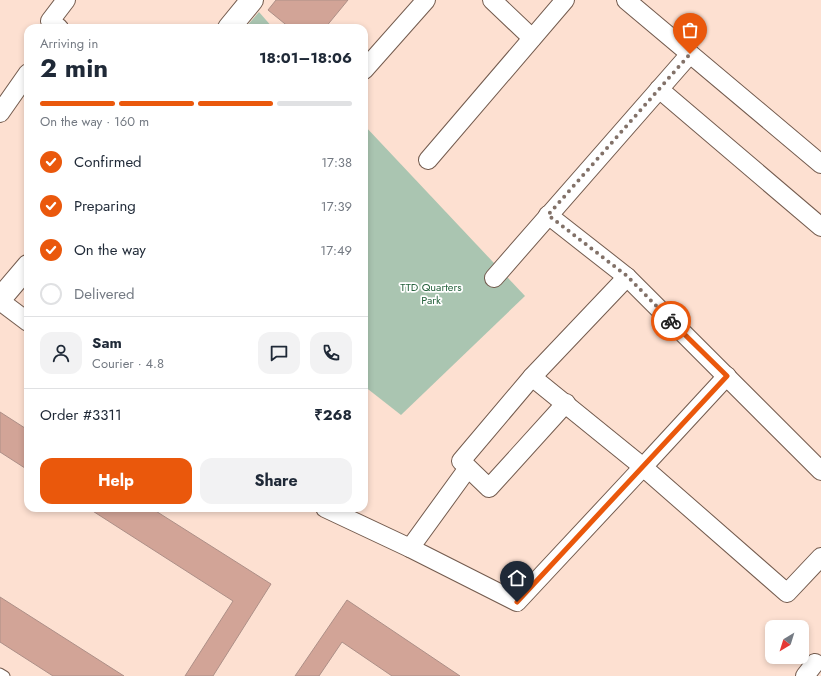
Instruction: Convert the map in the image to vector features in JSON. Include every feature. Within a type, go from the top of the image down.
[{"type":"street","points":[[54,24],[50,21],[66,0]]},
{"type":"street","points":[[232,24],[252,0]]},
{"type":"street","points":[[368,65],[426,0]]},
{"type":"street","points":[[492,0],[532,38]]},
{"type":"street","points":[[428,160],[565,0]]},
{"type":"street","points":[[626,0],[821,164]]},
{"type":"street","points":[[494,278],[690,54]]},
{"type":"street","points":[[0,113],[24,79]]},
{"type":"street","points":[[659,89],[821,227]]},
{"type":"street","points":[[548,215],[627,276],[821,470]]},
{"type":"street","points":[[24,271],[0,300],[24,319]]},
{"type":"street","points":[[566,404],[489,488],[461,461],[532,376],[627,276]]},
{"type":"street","points":[[532,376],[644,467],[787,593],[821,557]]},
{"type":"street","points":[[334,512],[410,548],[517,602],[727,376]]},
{"type":"street","points":[[410,548],[468,468]]},
{"type":"lane","points":[[0,672],[5,676]]},
{"type":"green space","points":[[259,12],[270,24],[248,24]]},
{"type":"green space","name":"TTD Quarters Park","points":[[368,129],[525,296],[401,415],[368,389]]},
{"type":"building","points":[[276,0],[348,0],[328,24],[285,24],[268,10]]},
{"type":"building","points":[[0,412],[24,427],[24,467],[0,452]]},
{"type":"building","points":[[94,512],[157,512],[271,584],[213,676],[185,676],[233,601]]},
{"type":"building","points":[[0,597],[124,676],[53,676],[0,642]]},
{"type":"building","points":[[347,600],[460,676],[392,676],[342,642],[319,676],[295,676]]},
{"type":"way so far","points":[[671,321],[627,276],[548,215],[690,54]]},
{"type":"route","points":[[517,602],[727,376],[671,321]]}]
